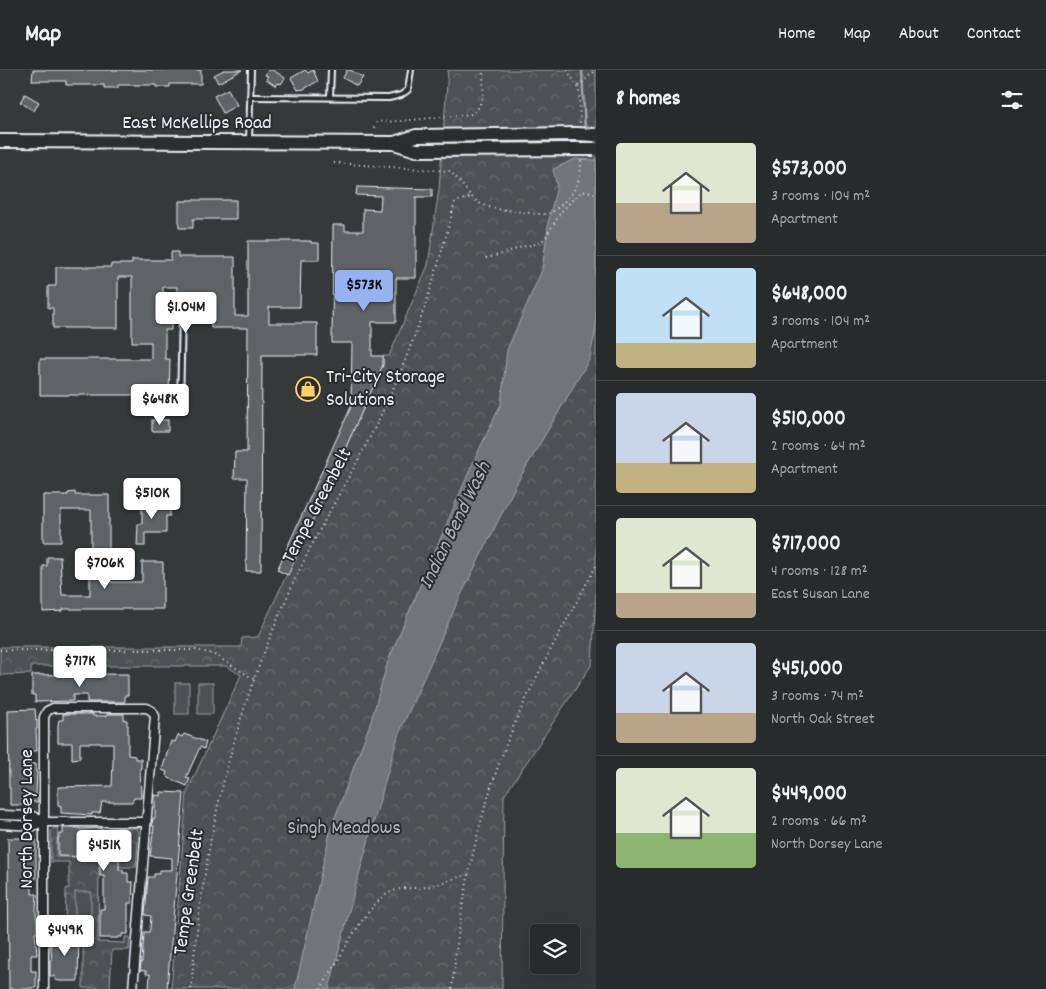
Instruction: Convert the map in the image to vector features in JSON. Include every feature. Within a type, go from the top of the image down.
[{"type":"main road","name":"East McKellips Road","points":[[0,142],[394,143],[416,136],[578,129],[595,134]]},
{"type":"main road","name":"East McKellips Road","points":[[394,143],[416,150],[579,154],[595,149]]},
{"type":"street","name":"North Dorsey Lane","points":[[44,989],[44,717],[47,710],[53,708],[147,708],[152,711],[155,724],[146,822]]},
{"type":"street","points":[[0,816],[33,816],[44,822]]},
{"type":"street","points":[[27,826],[28,816]]},
{"type":"street","points":[[0,824],[33,826],[44,822],[146,822],[133,989]]},
{"type":"lane","points":[[249,143],[251,70]]},
{"type":"lane","points":[[330,97],[331,70]]},
{"type":"lane","points":[[250,97],[389,98],[401,95],[408,90],[411,70]]},
{"type":"lane","points":[[180,406],[182,312]]},
{"type":"path","points":[[374,128],[377,122],[472,114],[481,106],[483,70]]},
{"type":"path","points":[[567,70],[579,89],[578,129]]},
{"type":"path","points":[[578,86],[596,70]]},
{"type":"path","points":[[334,162],[450,171],[457,177],[471,197],[483,205],[498,210],[543,214],[560,207],[578,184],[581,173],[579,154]]},
{"type":"path","points":[[486,258],[540,243],[546,237],[561,212],[577,195],[588,191],[596,196]]},
{"type":"path","name":"Tempe Greenbelt","points":[[191,989],[206,857],[225,772],[254,680],[306,556],[385,406],[427,302],[455,202],[471,197]]},
{"type":"path","points":[[452,989],[463,900],[477,838],[492,785],[510,735],[534,681],[596,566]]},
{"type":"path","points":[[0,650],[196,650],[213,654],[254,680]]},
{"type":"path","points":[[320,989],[362,921],[386,895],[396,890],[430,886],[468,875]]},
{"type":"green space","name":"Singh Meadows","points":[[448,70],[596,70],[596,594],[592,664],[504,796],[502,989],[171,989],[187,792],[241,675],[226,666],[31,666],[31,674],[0,675],[0,647],[241,647],[242,638],[258,637],[383,365],[383,356],[389,356],[428,265],[439,189]]},
{"type":"green space","points":[[175,683],[189,683],[189,714],[175,714]]},
{"type":"green space","points":[[198,683],[213,683],[213,714],[198,714]]},
{"type":"green space","points":[[54,828],[58,828],[56,857],[128,858],[129,828],[137,828],[139,832],[136,867],[99,867],[98,942],[125,943],[125,937],[130,937],[129,950],[112,950],[110,988],[83,988],[82,930],[50,929],[50,921],[65,921],[66,889],[69,888],[69,862],[51,862],[51,831]]},
{"type":"green space","points":[[75,892],[91,892],[91,920],[75,920]]},
{"type":"water","points":[[575,159],[596,160],[596,329],[589,360],[518,481],[457,603],[398,736],[329,989],[295,989],[331,828],[371,721],[388,661],[471,467],[501,404],[507,350],[542,270],[549,219],[557,186],[553,169]]},
{"type":"building","points":[[33,70],[201,70],[201,84],[170,84],[170,87],[118,85],[118,88],[104,88],[104,85],[66,85],[66,81],[32,81]]},
{"type":"building","points":[[224,70],[242,70],[218,83],[214,75]]},
{"type":"building","points":[[268,70],[273,70],[285,78],[281,84],[278,83],[276,86],[266,79],[268,76],[265,75]]},
{"type":"building","points":[[305,70],[308,73],[313,70],[318,81],[304,89],[298,90],[291,78]]},
{"type":"building","points":[[347,70],[363,77],[357,86],[343,78]]},
{"type":"building","points":[[228,89],[237,105],[223,113],[214,96]]},
{"type":"building","points":[[25,94],[39,102],[34,111],[20,102]]},
{"type":"building","points":[[357,187],[432,189],[432,197],[416,197],[416,278],[396,278],[396,322],[372,322],[372,356],[383,356],[383,365],[288,575],[277,570],[351,407],[352,343],[332,343],[333,225],[345,225],[345,231],[363,231],[363,209],[380,210],[381,196],[356,195]]},
{"type":"building","points":[[236,200],[236,219],[193,219],[193,228],[179,228],[179,201]]},
{"type":"building","points":[[248,241],[311,241],[311,243],[319,243],[319,260],[301,260],[300,307],[269,307],[269,323],[317,323],[317,355],[262,355],[261,571],[246,571],[247,478],[234,478],[235,452],[247,452],[248,328],[211,328],[211,299],[177,299],[177,287],[163,287],[163,307],[171,307],[171,330],[165,330],[165,359],[170,359],[169,395],[40,395],[40,359],[151,359],[151,342],[132,342],[132,277],[118,277],[118,328],[53,328],[53,308],[48,308],[48,286],[56,286],[56,267],[111,267],[111,264],[132,264],[132,260],[171,260],[171,252],[178,252],[178,257],[235,257],[235,316],[248,316]]},
{"type":"building","points":[[152,420],[168,420],[168,431],[152,431]]},
{"type":"building","points":[[75,492],[75,495],[109,495],[109,550],[91,550],[91,510],[61,510],[61,542],[43,542],[43,495],[68,495],[68,493]]},
{"type":"building","points":[[142,498],[154,498],[154,506],[170,506],[170,516],[166,516],[166,533],[145,533],[145,546],[137,546],[138,524],[142,524]]},
{"type":"building","points":[[47,557],[60,557],[62,595],[90,595],[90,567],[111,567],[111,582],[142,582],[142,562],[163,562],[163,609],[63,609],[63,611],[43,612],[43,566],[47,566]]},
{"type":"building","points":[[128,674],[128,695],[125,695],[124,702],[87,702],[87,695],[73,695],[73,701],[35,702],[35,695],[32,695],[32,675]]},
{"type":"building","points":[[35,709],[37,751],[29,751],[29,764],[36,764],[36,794],[38,802],[29,802],[29,805],[10,805],[8,710]]},
{"type":"building","points":[[63,714],[107,716],[107,714],[124,714],[124,720],[127,720],[128,725],[128,755],[135,756],[135,759],[141,759],[141,798],[134,798],[132,802],[102,802],[100,813],[92,813],[92,815],[61,813],[61,806],[58,805],[58,787],[112,786],[113,762],[113,743],[80,743],[80,758],[72,759],[72,743],[58,743],[58,725],[59,720],[63,720]]},
{"type":"building","points":[[184,734],[206,742],[204,749],[200,747],[186,778],[190,779],[187,786],[169,778],[166,775],[167,772],[162,770],[171,741],[175,742],[178,735],[182,737]]},
{"type":"building","points":[[161,792],[184,793],[167,989],[149,989],[150,974],[140,970],[144,932],[149,932],[150,929],[151,916],[145,915],[148,877],[154,877],[154,874],[159,874],[159,870],[172,870],[172,858],[150,856],[154,826],[152,826],[153,818],[155,818],[155,795],[161,796]]},
{"type":"building","points":[[63,828],[101,828],[101,830],[123,828],[123,834],[127,834],[128,857],[119,857],[119,870],[123,870],[123,873],[128,873],[128,882],[133,882],[132,903],[128,903],[128,934],[122,934],[122,937],[118,938],[100,938],[100,909],[104,909],[104,876],[100,876],[100,857],[58,856],[58,838],[59,834],[63,834]]},
{"type":"building","points":[[8,838],[36,840],[36,879],[32,879],[32,894],[37,894],[37,933],[35,933],[37,955],[31,955],[31,971],[36,971],[36,988],[9,989]]},
{"type":"building","points":[[79,933],[78,981],[60,981],[55,980],[55,976],[50,976],[50,960],[52,960],[50,938],[56,938],[56,934]]},
{"type":"waterway","name":"Indian Bend Wash","points":[[582,70],[585,131]]},
{"type":"place","name":"Tri-City Storage Solutions","points":[[308,389]]}]
